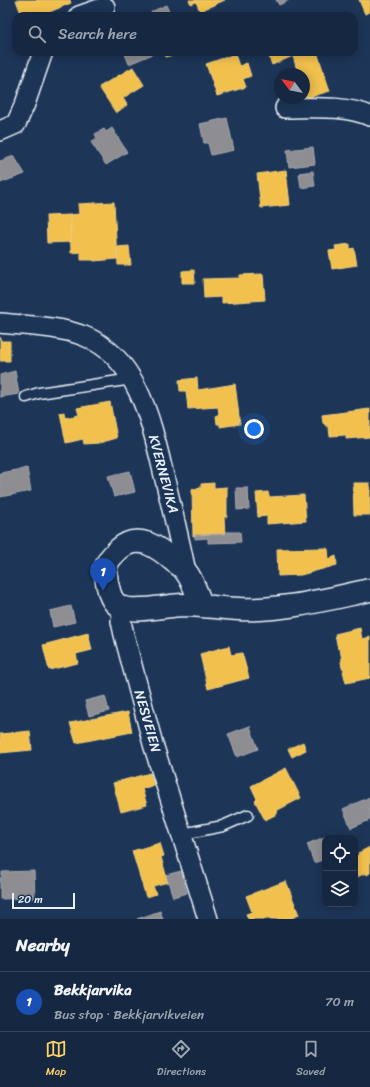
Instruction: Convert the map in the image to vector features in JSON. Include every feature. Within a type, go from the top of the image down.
[{"type":"street","points":[[91,12],[105,7]]},
{"type":"street","points":[[0,131],[16,124],[25,104],[42,56]]},
{"type":"street","points":[[284,108],[324,108],[360,112],[370,116]]},
{"type":"street","name":"KVERNEVIKA","points":[[0,323],[59,329],[84,336],[109,351],[119,361],[132,379],[145,409],[156,443],[179,534],[186,572]]},
{"type":"street","points":[[202,605],[186,572],[166,553],[151,544],[143,541],[135,541],[121,547],[111,556],[106,567],[107,582],[111,597],[114,603],[121,607],[130,609],[180,605],[202,605],[239,609],[278,607],[301,604],[370,590]]},
{"type":"street","name":"NESVEIEN","points":[[121,607],[121,621],[124,635],[153,744],[208,919]]},
{"type":"lane","points":[[26,397],[39,393],[132,379]]},
{"type":"lane","points":[[182,834],[223,826],[248,815]]},
{"type":"building: Homes","points":[[16,0],[70,0],[71,3],[50,12],[20,12]]},
{"type":"building: Homes","points":[[189,0],[225,0],[200,11],[196,2],[191,4]]},
{"type":"building: Homes","points":[[359,0],[370,0],[370,12],[365,14]]},
{"type":"building: Homes","points":[[229,56],[236,56],[239,66],[247,63],[251,76],[243,79],[246,87],[217,96],[206,64]]},
{"type":"building: Homes","points":[[269,56],[293,56],[272,65]]},
{"type":"building: Homes","points":[[293,56],[318,56],[330,91],[310,97],[310,68],[296,68]]},
{"type":"building: Homes","points":[[133,67],[144,85],[123,98],[127,105],[116,113],[99,87]]},
{"type":"building: Homes","points":[[286,170],[290,205],[261,208],[257,174]]},
{"type":"building: Homes","points":[[114,202],[117,259],[94,261],[81,260],[81,252],[71,253],[70,215],[79,214],[78,204]]},
{"type":"building: Homes","points":[[70,215],[71,242],[47,243],[46,216]]},
{"type":"building: Homes","points":[[350,244],[350,249],[354,248],[357,265],[332,269],[329,251],[336,250],[335,246]]},
{"type":"building: Homes","points":[[129,246],[131,265],[118,265],[117,247]]},
{"type":"building: Homes","points":[[194,270],[195,283],[182,283],[182,271]]},
{"type":"building: Homes","points":[[263,274],[265,300],[222,303],[222,297],[204,298],[203,279],[240,278],[240,275]]},
{"type":"building: Homes","points":[[0,337],[1,341],[10,341],[10,361],[0,361]]},
{"type":"building: Homes","points":[[197,378],[198,390],[235,384],[240,424],[220,427],[220,424],[217,424],[216,416],[219,415],[218,407],[188,409],[186,391],[180,391],[179,380]]},
{"type":"building: Homes","points":[[110,402],[117,438],[99,443],[84,444],[83,439],[66,443],[60,413],[64,412],[65,418],[79,415],[77,408]]},
{"type":"building: Homes","points":[[370,409],[370,437],[346,439],[346,435],[330,436],[329,428],[323,423],[322,415]]},
{"type":"building: Homes","points":[[214,483],[214,488],[227,487],[227,517],[224,517],[225,534],[193,536],[192,489],[201,488],[201,484]]},
{"type":"building: Homes","points":[[353,483],[370,483],[370,515],[354,515]]},
{"type":"building: Homes","points":[[268,492],[269,497],[304,495],[306,521],[267,524],[267,516],[258,517],[256,493]]},
{"type":"building: Homes","points":[[277,549],[328,549],[329,559],[336,556],[337,565],[301,575],[278,576]]},
{"type":"building: Homes","points":[[360,628],[362,639],[370,637],[370,678],[346,683],[343,671],[345,670],[342,668],[340,649],[338,649],[335,634]]},
{"type":"building: Homes","points":[[88,633],[92,650],[76,654],[78,663],[49,670],[43,645]]},
{"type":"building: Homes","points":[[229,646],[231,655],[242,653],[249,678],[208,689],[200,654]]},
{"type":"building: Homes","points":[[128,712],[132,732],[76,743],[70,723]]},
{"type":"building: Homes","points":[[30,731],[32,750],[0,753],[0,734]]},
{"type":"building: Homes","points":[[303,742],[306,750],[292,757],[288,749]]},
{"type":"building: Homes","points":[[286,768],[301,798],[276,811],[277,814],[265,820],[255,801],[257,799],[251,786]]},
{"type":"building: Homes","points":[[150,773],[154,785],[142,789],[147,805],[121,812],[113,783]]},
{"type":"building: Homes","points":[[160,843],[164,856],[161,857],[168,882],[153,886],[156,894],[146,897],[132,851]]},
{"type":"building: Homes","points":[[370,847],[370,873],[367,875],[366,873],[358,877],[358,853]]},
{"type":"building: Homes","points":[[286,881],[299,915],[289,919],[248,919],[246,914],[252,912],[246,896]]},
{"type":"building: Industry","points":[[276,0],[289,0],[279,5]]},
{"type":"building: Industry","points":[[166,5],[169,12],[151,12]]},
{"type":"building: Industry","points":[[126,56],[148,56],[129,64]]},
{"type":"building: Industry","points":[[227,118],[234,150],[211,155],[208,143],[204,143],[200,124]]},
{"type":"building: Industry","points":[[112,128],[127,152],[106,165],[91,142],[97,138],[95,134],[104,129],[106,132]]},
{"type":"building: Industry","points":[[313,147],[315,164],[289,167],[287,150]]},
{"type":"building: Industry","points":[[14,156],[25,174],[0,183],[0,161]]},
{"type":"building: Industry","points":[[313,171],[315,186],[301,188],[299,173]]},
{"type":"building: Industry","points":[[15,371],[19,394],[0,397],[0,375]]},
{"type":"building: Industry","points":[[27,468],[31,491],[0,497],[0,473]]},
{"type":"building: Industry","points":[[130,471],[135,492],[114,497],[108,476]]},
{"type":"building: Industry","points":[[236,488],[248,488],[249,509],[237,510]]},
{"type":"building: Industry","points":[[225,532],[240,532],[241,542],[208,543],[208,538],[195,539],[195,535],[225,534]]},
{"type":"building: Industry","points":[[71,606],[75,622],[53,627],[50,611]]},
{"type":"building: Industry","points":[[105,696],[109,711],[89,716],[85,701]]},
{"type":"building: Industry","points":[[250,726],[258,749],[237,757],[228,734]]},
{"type":"building: Industry","points":[[370,797],[370,820],[351,828],[343,809]]},
{"type":"building: Industry","points":[[322,838],[322,860],[314,863],[307,844]]},
{"type":"building: Industry","points":[[34,871],[35,898],[0,899],[0,878],[2,877],[2,872]]},
{"type":"building: Industry","points":[[181,871],[187,893],[173,897],[166,875]]},
{"type":"building: Industry","points":[[160,911],[163,919],[137,919]]},
{"type":"place","name":"Bekkjarvika","points":[[103,591]]}]
